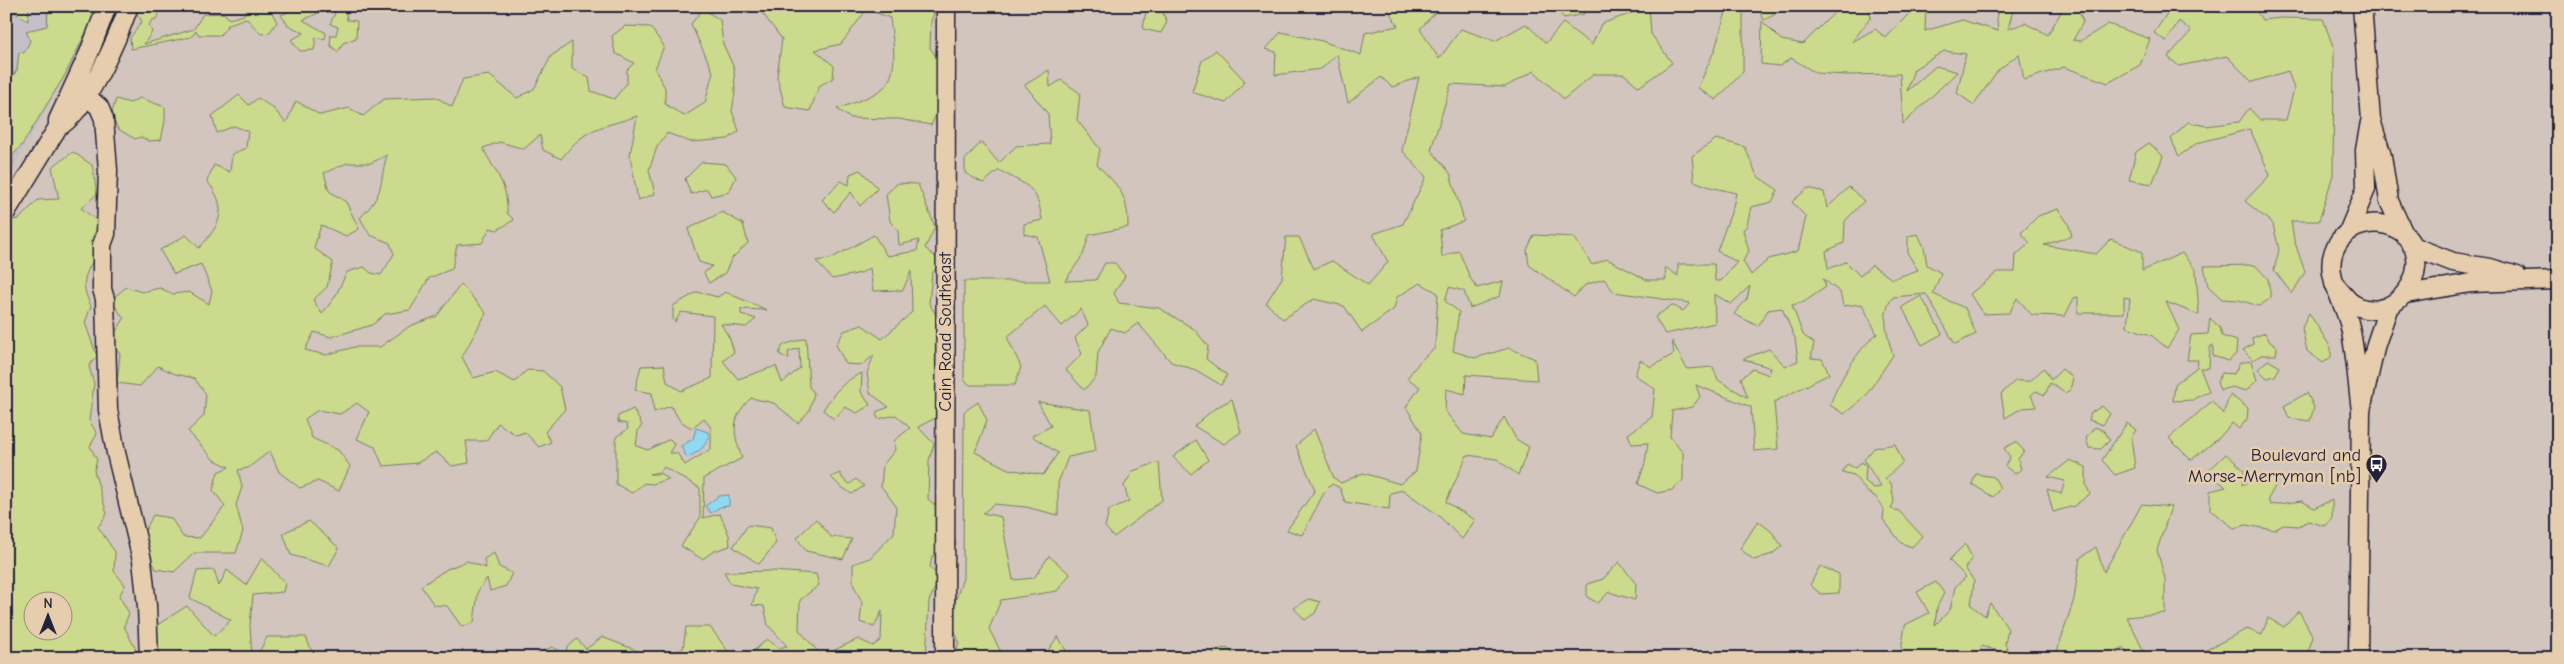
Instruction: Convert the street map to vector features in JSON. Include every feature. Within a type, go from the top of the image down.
[{"type":"street","points":[[6,212],[58,127],[58,120],[83,67],[107,6]]},
{"type":"street","points":[[58,127],[66,123],[86,96],[112,50],[129,6]]},
{"type":"street","name":"Cain Road Southeast","points":[[945,658],[946,6]]},
{"type":"street","points":[[2334,284],[2349,301],[2359,306],[2369,308],[2389,306],[2406,294],[2412,285],[2417,266],[2409,241],[2389,202],[2382,156],[2371,120],[2362,6]]},
{"type":"street","points":[[86,96],[99,107],[104,119],[108,170],[106,234],[102,245],[102,288],[105,299],[108,410],[116,453],[142,560],[147,606],[149,658]]},
{"type":"street","points":[[2358,658],[2362,410],[2349,320],[2334,284],[2331,266],[2336,246],[2349,230],[2366,189],[2365,150],[2371,120]]},
{"type":"street","points":[[2349,230],[2369,223],[2379,223],[2389,226],[2409,241],[2453,262],[2490,268],[2527,279]]},
{"type":"street","points":[[2406,294],[2448,285],[2527,279],[2558,280]]},
{"type":"street","points":[[2362,410],[2376,344],[2389,306]]},
{"type":"shaded area","points":[[6,6],[101,6],[95,24],[6,180]]},
{"type":"green space","points":[[29,6],[28,21],[6,7]]},
{"type":"green space","points":[[48,6],[99,6],[65,75],[22,145],[13,155],[13,166],[6,173],[6,136],[9,121],[6,120],[6,86],[17,70],[19,52],[24,53],[30,41],[26,31],[47,26]]},
{"type":"green space","points":[[138,6],[163,6],[156,19],[152,20],[149,25],[152,32],[144,44],[194,29],[203,14],[224,13],[229,19],[244,15],[248,6],[270,9],[277,22],[269,33],[261,34],[246,18],[229,24],[220,35],[199,35],[196,31],[191,37],[131,49],[130,38],[142,21],[134,10]]},
{"type":"green space","points":[[297,6],[345,7],[347,20],[357,21],[356,38],[343,43],[338,52],[330,45],[331,35],[336,35],[338,27],[330,24],[335,13],[332,7],[303,20],[326,33],[325,39],[316,37],[314,50],[300,51],[291,40],[304,33],[288,25],[281,15],[292,10],[298,12]]},
{"type":"green space","points":[[757,6],[937,6],[931,21],[930,48],[943,66],[944,99],[931,125],[899,119],[850,118],[837,109],[878,92],[887,84],[891,77],[894,51],[890,18],[867,9],[841,44],[815,50],[834,66],[833,78],[819,86],[810,111],[785,107],[777,77],[782,39]]},
{"type":"green space","points":[[1389,6],[1441,6],[1420,29],[1439,59],[1461,29],[1495,41],[1526,24],[1546,43],[1563,23],[1592,45],[1601,24],[1649,7],[1651,34],[1672,63],[1639,87],[1624,74],[1594,74],[1564,99],[1534,71],[1505,87],[1451,84],[1431,150],[1450,173],[1464,221],[1440,230],[1442,257],[1459,251],[1470,278],[1477,288],[1503,281],[1500,296],[1470,308],[1464,291],[1449,287],[1445,301],[1459,312],[1453,351],[1475,358],[1509,348],[1535,359],[1537,380],[1466,375],[1465,394],[1446,389],[1445,411],[1463,434],[1491,439],[1504,417],[1516,439],[1529,447],[1518,475],[1497,459],[1467,455],[1446,502],[1475,520],[1462,539],[1438,515],[1403,490],[1390,493],[1389,509],[1345,502],[1340,488],[1332,484],[1325,491],[1302,535],[1287,530],[1315,490],[1296,446],[1314,429],[1334,478],[1341,483],[1363,473],[1400,484],[1416,471],[1422,433],[1406,407],[1420,387],[1407,378],[1421,360],[1435,348],[1438,293],[1420,283],[1397,297],[1394,309],[1362,332],[1344,306],[1314,299],[1283,319],[1266,303],[1282,278],[1286,237],[1299,237],[1314,269],[1332,261],[1368,285],[1388,262],[1373,234],[1403,224],[1426,177],[1402,150],[1419,77],[1392,87],[1381,77],[1348,103],[1337,54],[1321,69],[1275,75],[1276,52],[1266,49],[1281,32],[1322,41],[1361,55],[1365,33],[1398,26],[1387,8]]},
{"type":"green space","points":[[1554,6],[1586,6],[1584,14],[1564,18]]},
{"type":"green space","points":[[1760,6],[1780,7],[1774,15],[1764,20],[1761,15]]},
{"type":"green space","points":[[1841,6],[1868,6],[1871,17],[1852,42],[1875,29],[1886,38],[1916,6],[1926,6],[1925,31],[1962,20],[1998,31],[1996,6],[2014,6],[2008,29],[2025,23],[2048,35],[2061,12],[2060,6],[2077,6],[2083,22],[2073,40],[2081,41],[2108,24],[2150,39],[2140,65],[2108,83],[2064,67],[2024,80],[2019,54],[1997,71],[1974,105],[1957,93],[1966,54],[1944,51],[1914,69],[1907,91],[1936,66],[1957,72],[1903,124],[1900,74],[1845,75],[1816,73],[1791,58],[1780,66],[1761,64],[1762,21],[1781,40],[1803,44]]},
{"type":"green space","points":[[2160,6],[2253,6],[2262,20],[2282,18],[2323,19],[2334,49],[2333,175],[2319,221],[2291,221],[2294,240],[2305,272],[2292,294],[2274,270],[2279,250],[2273,224],[2245,201],[2270,175],[2250,129],[2197,143],[2179,156],[2171,139],[2188,122],[2206,126],[2239,122],[2249,108],[2260,120],[2286,120],[2294,89],[2288,71],[2252,82],[2227,56],[2179,66],[2168,57],[2191,31],[2179,21],[2166,41],[2154,33],[2168,12]]},
{"type":"green space","points":[[703,9],[720,20],[723,44],[734,68],[735,92],[732,111],[739,131],[728,139],[691,142],[667,133],[657,147],[649,170],[655,194],[638,200],[630,155],[637,116],[604,126],[587,134],[570,148],[561,159],[543,150],[540,135],[524,149],[500,142],[483,148],[503,186],[507,213],[514,220],[497,230],[490,228],[482,243],[457,245],[452,269],[429,278],[410,310],[385,314],[372,325],[331,337],[314,332],[305,350],[326,355],[354,347],[380,347],[410,326],[437,316],[461,284],[486,313],[462,357],[473,378],[495,372],[515,382],[527,370],[543,371],[560,387],[565,409],[545,432],[551,442],[539,447],[525,432],[516,435],[498,423],[486,441],[466,441],[469,463],[452,466],[436,452],[417,463],[383,466],[375,447],[357,439],[369,412],[357,403],[340,414],[318,410],[305,419],[312,438],[338,450],[350,466],[339,491],[318,481],[300,488],[279,472],[270,451],[248,468],[238,470],[242,487],[236,505],[243,531],[236,553],[194,553],[174,572],[156,569],[141,539],[153,515],[171,518],[183,537],[200,538],[225,506],[213,490],[218,472],[229,467],[213,459],[188,431],[204,416],[206,394],[194,378],[175,374],[158,366],[140,386],[117,383],[120,354],[110,341],[124,319],[111,300],[126,287],[142,292],[160,288],[173,294],[189,292],[209,304],[212,291],[201,264],[174,274],[160,250],[186,235],[199,248],[213,232],[217,224],[220,208],[214,191],[207,181],[214,165],[230,172],[232,154],[246,148],[248,131],[234,126],[217,133],[212,116],[239,95],[249,105],[258,98],[274,109],[286,123],[296,101],[320,115],[349,108],[363,116],[384,99],[436,97],[452,107],[463,79],[489,75],[517,98],[534,89],[551,56],[572,42],[572,69],[589,78],[591,91],[614,99],[627,83],[627,70],[634,63],[615,53],[612,36],[625,26],[650,27],[664,46],[655,69],[665,88],[665,104],[684,116],[705,103],[713,72],[691,24]],"holes":[[[387,155],[378,195],[360,218],[370,235],[390,243],[394,254],[381,275],[371,273],[364,267],[347,272],[335,297],[322,314],[313,300],[327,287],[333,262],[314,248],[321,225],[346,236],[359,229],[346,202],[329,191],[324,173],[347,163],[371,163]]]},
{"type":"green space","points":[[1146,11],[1162,11],[1167,22],[1161,33],[1143,29]]},
{"type":"green space","points":[[1726,12],[1743,12],[1743,72],[1716,100],[1698,88],[1715,49]]},
{"type":"green space","points":[[1216,50],[1245,81],[1226,103],[1192,92],[1202,61]]},
{"type":"green space","points":[[1049,70],[1050,87],[1061,80],[1080,93],[1077,120],[1100,149],[1097,165],[1121,192],[1128,216],[1128,227],[1089,235],[1083,255],[1065,281],[1096,280],[1105,263],[1115,263],[1125,276],[1114,293],[1119,303],[1159,308],[1194,329],[1208,346],[1206,359],[1227,375],[1221,385],[1196,370],[1171,362],[1138,323],[1125,333],[1111,328],[1098,352],[1096,377],[1084,390],[1066,370],[1082,354],[1075,338],[1088,325],[1081,309],[1062,326],[1045,306],[1007,337],[1021,367],[1015,385],[970,385],[964,380],[964,281],[1050,281],[1038,237],[1024,234],[1024,224],[1042,220],[1034,193],[1024,184],[999,170],[983,183],[965,173],[965,160],[981,142],[999,163],[1016,146],[1050,144],[1048,114],[1025,85]]},
{"type":"green space","points":[[140,98],[165,107],[165,121],[161,140],[149,141],[141,137],[135,139],[118,129],[111,115],[116,99],[130,103]]},
{"type":"green space","points":[[1716,139],[1745,147],[1757,176],[1778,190],[1772,202],[1751,207],[1747,225],[1743,230],[1749,251],[1743,261],[1751,275],[1769,259],[1798,251],[1806,217],[1792,202],[1808,188],[1824,192],[1827,208],[1849,187],[1864,201],[1845,221],[1844,243],[1826,251],[1828,269],[1846,262],[1860,276],[1872,265],[1892,279],[1918,270],[1908,254],[1908,236],[1918,234],[1924,247],[1927,265],[1941,273],[1933,294],[1965,308],[1976,334],[1955,344],[1926,294],[1893,297],[1887,310],[1886,325],[1893,355],[1865,397],[1844,414],[1830,405],[1833,396],[1856,357],[1877,334],[1862,304],[1843,306],[1840,292],[1823,279],[1826,287],[1804,302],[1792,305],[1803,335],[1814,343],[1811,358],[1822,359],[1829,374],[1774,402],[1778,449],[1754,451],[1751,407],[1696,385],[1700,397],[1692,407],[1672,411],[1670,437],[1683,453],[1683,480],[1672,490],[1657,493],[1638,484],[1645,463],[1648,443],[1632,444],[1628,434],[1652,417],[1655,389],[1635,375],[1640,360],[1651,367],[1674,354],[1672,341],[1687,369],[1713,367],[1718,380],[1748,398],[1741,378],[1753,369],[1769,375],[1771,368],[1743,359],[1769,349],[1785,366],[1798,361],[1795,338],[1782,308],[1768,310],[1758,326],[1734,314],[1747,299],[1750,286],[1731,304],[1714,294],[1715,323],[1665,334],[1655,317],[1672,305],[1683,311],[1690,303],[1614,292],[1604,279],[1585,285],[1574,297],[1529,265],[1527,250],[1534,235],[1574,237],[1592,265],[1607,259],[1647,280],[1666,280],[1665,267],[1678,276],[1678,264],[1714,264],[1715,281],[1721,281],[1737,262],[1717,251],[1733,207],[1736,193],[1694,181],[1692,156]]},
{"type":"green space","points":[[2149,143],[2163,156],[2152,184],[2129,180],[2136,152]]},
{"type":"green space","points":[[73,152],[92,165],[97,194],[81,208],[100,223],[90,242],[97,253],[84,284],[91,306],[85,323],[97,356],[89,366],[94,384],[89,420],[97,434],[90,446],[97,460],[94,471],[107,514],[98,527],[115,552],[114,571],[125,585],[119,596],[129,613],[124,626],[139,656],[6,658],[6,264],[8,258],[6,256],[6,221],[19,219],[38,200],[59,199],[52,167]]},
{"type":"green space","points":[[702,162],[726,164],[736,177],[729,192],[711,196],[707,189],[691,194],[685,179]]},
{"type":"green space","points":[[860,170],[878,188],[860,206],[851,192],[834,212],[822,200],[841,181],[849,185],[850,174]]},
{"type":"green space","points":[[898,183],[918,184],[935,227],[925,248],[941,262],[932,273],[929,303],[951,341],[943,414],[918,427],[934,444],[929,460],[928,499],[951,519],[956,545],[945,555],[932,556],[930,568],[940,577],[929,601],[926,658],[740,658],[755,650],[767,639],[779,648],[787,646],[768,625],[764,606],[752,605],[757,589],[731,584],[724,572],[771,571],[816,574],[819,585],[800,600],[799,630],[822,656],[858,639],[873,646],[881,640],[882,611],[874,627],[860,622],[862,602],[853,584],[853,564],[870,558],[894,533],[896,506],[881,486],[883,465],[895,450],[894,441],[910,428],[896,415],[878,419],[876,412],[889,407],[870,393],[867,373],[874,355],[862,365],[846,364],[836,345],[844,331],[862,325],[882,339],[912,312],[911,271],[903,290],[873,291],[870,268],[861,273],[832,279],[816,261],[830,259],[874,235],[887,256],[917,251],[919,240],[899,245],[898,231],[890,221],[886,194]]},
{"type":"green space","points":[[2058,209],[2068,223],[2072,236],[2044,245],[2096,254],[2111,239],[2142,252],[2142,271],[2182,253],[2196,270],[2199,315],[2166,302],[2179,330],[2167,348],[2151,335],[2127,327],[2130,298],[2124,297],[2124,313],[2078,313],[2078,297],[2074,298],[2065,316],[2032,315],[2017,298],[2009,313],[1983,314],[1970,294],[1998,272],[2015,272],[2016,255],[2030,243],[2021,233],[2038,216]]},
{"type":"green space","points":[[722,212],[743,224],[748,243],[732,258],[725,273],[709,283],[704,273],[712,266],[699,262],[688,229]]},
{"type":"green space","points":[[2255,265],[2268,279],[2271,298],[2259,306],[2239,300],[2222,299],[2208,286],[2204,266]]},
{"type":"green space","points":[[697,292],[718,297],[725,292],[767,310],[741,309],[741,314],[756,319],[746,327],[721,324],[730,339],[734,352],[723,361],[738,379],[776,366],[782,383],[800,368],[799,348],[788,352],[789,359],[779,354],[783,345],[806,338],[809,387],[814,393],[809,411],[798,423],[774,403],[751,398],[739,412],[735,433],[742,458],[704,478],[703,518],[720,514],[729,535],[730,546],[714,551],[702,559],[681,546],[700,518],[700,488],[664,467],[660,472],[649,474],[661,474],[669,479],[652,484],[644,483],[632,493],[616,484],[616,437],[628,429],[627,424],[618,422],[618,416],[633,409],[642,425],[638,431],[636,446],[648,450],[670,439],[674,444],[669,453],[677,453],[685,465],[711,449],[711,428],[704,418],[692,428],[680,421],[671,406],[654,412],[652,393],[635,390],[641,366],[664,365],[667,382],[681,391],[712,378],[713,316],[681,312],[675,322],[673,319],[673,306]]},
{"type":"green space","points":[[1921,296],[1942,334],[1922,345],[1902,307]]},
{"type":"green space","points":[[2309,313],[2331,348],[2331,357],[2323,363],[2307,351],[2302,328]]},
{"type":"green space","points":[[2210,318],[2220,328],[2222,336],[2237,341],[2236,354],[2228,361],[2213,356],[2213,345],[2210,347],[2209,368],[2200,368],[2209,391],[2193,400],[2173,401],[2175,384],[2197,367],[2198,360],[2187,360],[2191,335],[2208,334]]},
{"type":"green space","points":[[2265,333],[2270,342],[2277,347],[2276,355],[2261,355],[2253,360],[2243,350],[2253,344],[2252,338]]},
{"type":"green space","points":[[2268,360],[2280,367],[2275,376],[2267,378],[2258,369]]},
{"type":"green space","points":[[2251,361],[2257,380],[2246,391],[2232,387],[2220,390],[2217,382],[2222,373],[2234,374],[2240,363]]},
{"type":"green space","points":[[2044,368],[2051,380],[2062,369],[2073,378],[2070,390],[2065,393],[2050,383],[2045,395],[2036,391],[2031,395],[2036,407],[2022,408],[2005,418],[2001,394],[2015,381],[2030,381]]},
{"type":"green space","points":[[862,373],[861,392],[870,405],[857,413],[845,407],[834,419],[823,410],[840,388],[849,380]]},
{"type":"green space","points":[[2307,393],[2314,407],[2310,421],[2289,418],[2284,406]]},
{"type":"green space","points":[[2230,395],[2248,408],[2247,419],[2239,429],[2232,423],[2219,438],[2191,460],[2169,438],[2212,401],[2223,414]]},
{"type":"green space","points":[[1232,399],[1241,432],[1224,444],[1194,426],[1214,409]]},
{"type":"green space","points":[[978,402],[987,420],[975,452],[1008,469],[1043,475],[1058,453],[1032,436],[1051,426],[1038,402],[1090,410],[1096,451],[1068,457],[1058,483],[1058,515],[1026,507],[994,504],[983,513],[1001,517],[1013,580],[1034,578],[1049,556],[1070,574],[1057,591],[1001,600],[989,629],[1004,658],[954,658],[959,642],[950,617],[963,578],[964,412]]},
{"type":"green space","points":[[2102,406],[2110,414],[2103,425],[2089,420],[2091,413]]},
{"type":"green space","points":[[2127,423],[2136,430],[2131,437],[2135,468],[2115,475],[2102,460]]},
{"type":"green space","points":[[2095,427],[2104,431],[2110,440],[2101,449],[2089,448],[2086,438]]},
{"type":"green space","points":[[1196,440],[1208,460],[1191,474],[1173,457]]},
{"type":"green space","points":[[2016,442],[2024,451],[2018,459],[2021,469],[2015,474],[2005,466],[2010,457],[2004,448]]},
{"type":"green space","points":[[1895,444],[1903,462],[1885,479],[1891,483],[1894,501],[1891,509],[1899,511],[1922,536],[1912,547],[1901,543],[1883,519],[1884,510],[1876,497],[1867,492],[1854,475],[1842,472],[1847,464],[1855,468],[1862,462],[1866,466],[1865,481],[1874,488],[1881,487],[1864,460],[1874,448]]},
{"type":"green space","points":[[2226,454],[2244,470],[2242,485],[2258,477],[2279,479],[2268,499],[2270,505],[2302,501],[2314,508],[2332,500],[2332,520],[2325,526],[2308,521],[2299,526],[2283,525],[2274,530],[2246,525],[2234,528],[2210,510],[2210,491],[2226,487],[2207,472]]},
{"type":"green space","points":[[2070,460],[2086,467],[2086,485],[2090,494],[2074,506],[2053,512],[2047,489],[2061,494],[2065,481],[2048,477]]},
{"type":"green space","points":[[1159,462],[1162,500],[1114,537],[1105,527],[1109,510],[1129,501],[1124,486],[1133,471]]},
{"type":"green space","points":[[840,473],[843,479],[850,484],[856,479],[864,486],[852,494],[831,477]]},
{"type":"green space","points":[[1976,474],[1994,477],[2000,488],[1993,497],[1972,484]]},
{"type":"green space","points":[[2142,504],[2171,507],[2157,550],[2165,579],[2165,613],[2127,617],[2147,658],[2126,658],[2127,651],[2122,647],[2114,658],[2055,658],[2074,599],[2080,558],[2096,547],[2104,572]]},
{"type":"green space","points":[[816,519],[831,537],[852,539],[843,559],[806,551],[797,538]]},
{"type":"green space","points":[[309,521],[339,548],[329,566],[291,555],[283,533]]},
{"type":"green space","points":[[1758,521],[1771,531],[1782,546],[1772,554],[1754,560],[1740,549]]},
{"type":"green space","points":[[748,525],[771,528],[776,543],[759,564],[733,547]]},
{"type":"green space","points":[[1965,544],[1972,558],[1965,568],[1974,581],[1971,605],[1985,616],[1990,603],[2008,629],[2005,644],[2011,658],[1998,658],[2001,652],[1982,646],[1975,658],[1900,658],[1905,625],[1929,613],[1917,592],[1936,582],[1944,593],[1937,607],[1935,625],[1950,610],[1955,587],[1966,577],[1949,560]]},
{"type":"green space","points":[[494,553],[499,567],[512,573],[506,586],[490,591],[487,578],[478,591],[474,622],[462,627],[447,606],[434,605],[421,586],[447,569],[467,561],[486,568],[484,559]]},
{"type":"green space","points":[[262,558],[285,583],[283,592],[253,595],[250,625],[252,658],[157,658],[154,627],[187,606],[214,636],[231,620],[190,598],[197,571],[214,570],[219,586],[227,570],[246,585]]},
{"type":"green space","points":[[1619,562],[1636,584],[1635,600],[1609,592],[1598,603],[1587,597],[1587,584],[1603,579]]},
{"type":"green space","points":[[1820,566],[1839,574],[1839,593],[1821,594],[1810,585]]},
{"type":"green space","points":[[1309,599],[1320,602],[1315,613],[1305,620],[1294,608]]},
{"type":"green space","points":[[2299,611],[2313,637],[2306,658],[2190,658],[2247,629],[2262,635],[2268,618],[2284,627]]},
{"type":"green space","points":[[686,627],[710,627],[733,658],[582,658],[580,655],[577,658],[528,658],[552,647],[572,657],[566,649],[577,639],[586,649],[602,637],[651,656],[683,649]]},
{"type":"green space","points":[[1058,636],[1070,658],[1043,658]]},
{"type":"green space","points":[[267,637],[306,637],[312,652],[321,658],[256,658]]},
{"type":"green space","points":[[1227,648],[1235,656],[1234,658],[1214,658],[1214,650]]},
{"type":"water","points":[[696,428],[708,432],[707,441],[700,450],[688,457],[681,446],[693,439]]},
{"type":"water","points":[[729,495],[729,506],[720,507],[711,513],[705,506],[719,496]]},
{"type":"place","name":"Boulevard and Morse-Merryman [nb]","points":[[2377,484]]}]
